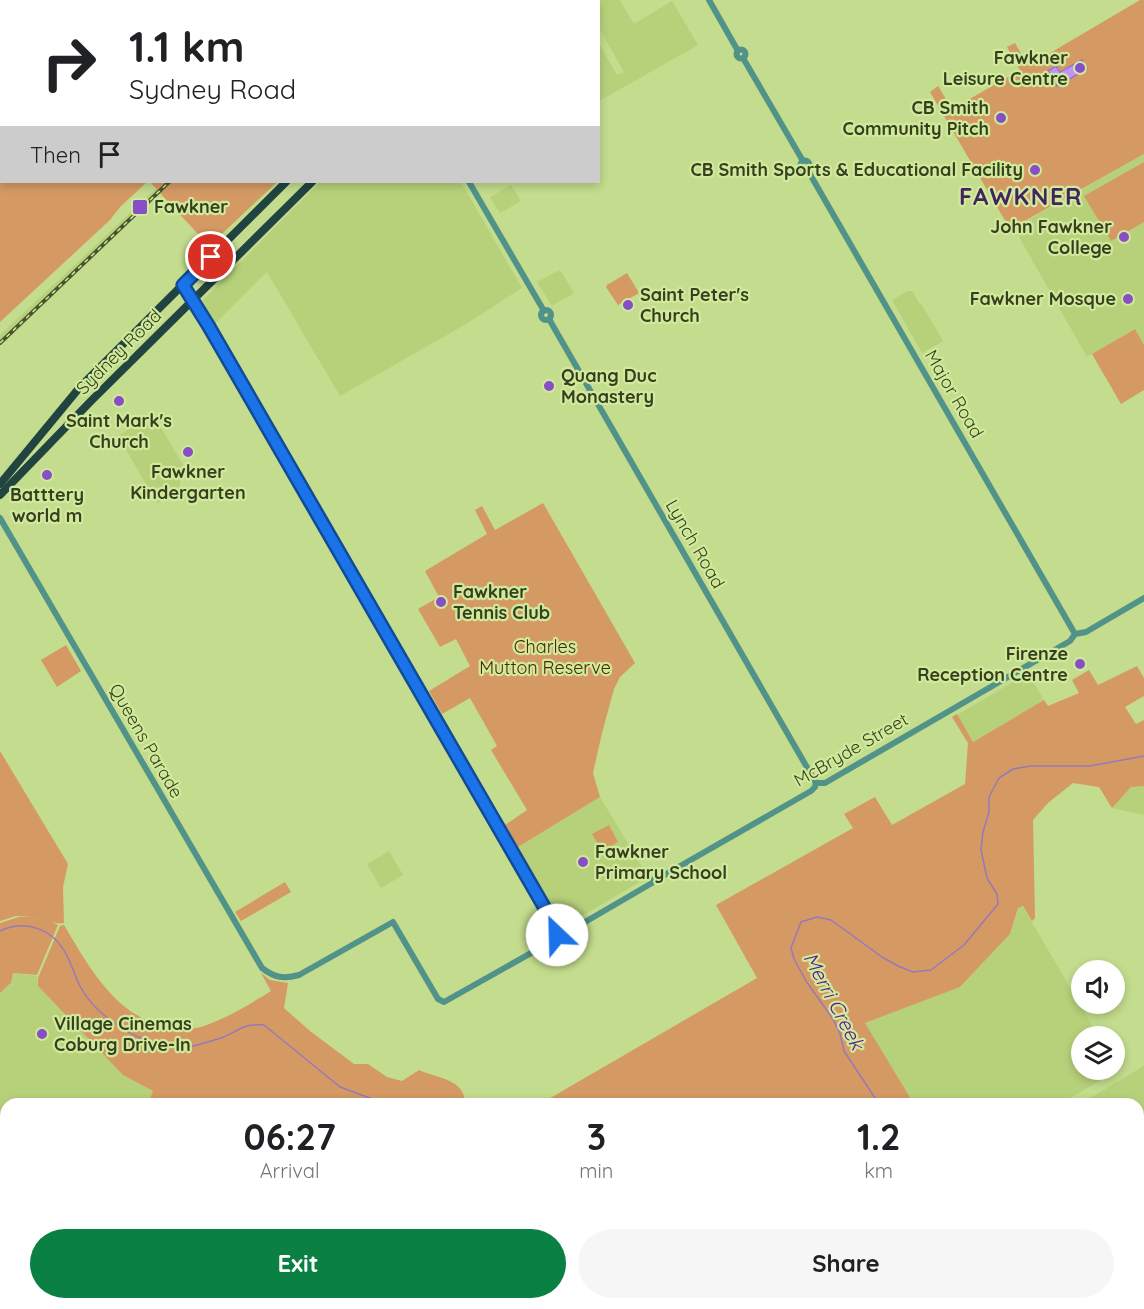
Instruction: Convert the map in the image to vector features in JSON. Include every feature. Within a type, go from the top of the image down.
[{"type":"highway","name":"Sydney Road","points":[[0,484],[80,387],[285,183]]},
{"type":"highway","name":"Sydney Road","points":[[0,495],[311,183]]},
{"type":"highway","points":[[0,474],[22,459]]},
{"type":"street","name":"Major Road","points":[[709,0],[738,51],[744,52],[743,58],[803,161],[800,164],[802,168],[807,169],[1075,634]]},
{"type":"street","name":"Lynch Road","points":[[470,183],[544,311],[550,313],[549,319],[816,783]]},
{"type":"street","points":[[183,285],[561,935]]},
{"type":"street","name":"Queens Parade","points":[[0,518],[262,968],[271,975],[287,978],[299,975],[393,922],[438,999],[444,1002],[451,1000]]},
{"type":"street","name":"McBryde Street","points":[[451,1000],[652,883],[654,879],[811,791],[816,783],[825,783],[1070,641],[1075,634],[1086,632],[1144,598]]},
{"type":"shaded area","points":[[600,0],[620,0],[634,24],[672,1],[698,45],[600,100],[600,46],[617,75],[624,72],[600,30]]},
{"type":"shaded area","points":[[1082,60],[1087,69],[1057,86],[1048,71],[1056,66],[1060,72]]},
{"type":"shaded area","points":[[1144,154],[1144,345],[1134,329],[1087,357],[1014,228]]},
{"type":"shaded area","points":[[162,183],[171,183],[0,345],[0,335]]},
{"type":"shaded area","points":[[319,183],[462,183],[522,288],[466,324],[340,396],[267,272],[215,324],[202,301]]},
{"type":"shaded area","points":[[511,185],[521,201],[500,213],[490,197]]},
{"type":"shaded area","points":[[560,270],[574,293],[552,306],[537,282]]},
{"type":"shaded area","points":[[912,291],[943,341],[922,353],[892,300]]},
{"type":"shaded area","points":[[144,418],[152,431],[160,426],[183,465],[179,491],[157,503],[118,436]]},
{"type":"shaded area","points":[[1028,673],[1044,700],[973,742],[957,715]]},
{"type":"shaded area","points":[[1144,786],[1144,815],[1112,808],[1131,787]]},
{"type":"shaded area","name":"Fawkner Primary School","points":[[600,797],[648,877],[565,926],[518,847]]},
{"type":"shaded area","points":[[389,851],[403,875],[381,888],[367,864]]},
{"type":"shaded area","points":[[1022,905],[1071,989],[1071,1014],[1085,1014],[1092,1026],[1071,1026],[1071,1080],[1101,1080],[1070,1098],[910,1098],[864,1023],[960,987],[1010,934],[1018,908]]},
{"type":"shaded area","name":"Village Cinemas Coburg Drive-In","points":[[12,973],[37,976],[38,986],[123,1075],[153,1091],[150,1098],[0,1098],[0,993],[11,984]]},
{"type":"shaded area","points":[[1144,1066],[1144,1098],[1090,1098],[1120,1080],[1125,1080],[1125,1077]]},
{"type":"green space","points":[[1140,0],[1144,0],[1144,154],[1010,229],[930,92],[938,86],[952,109],[1020,70],[1007,47],[1015,43],[1028,66]]},
{"type":"green space","points":[[1144,162],[1144,222],[1111,241],[1084,196]]},
{"type":"green space","points":[[0,183],[146,183],[120,207],[110,220],[0,322]]},
{"type":"green space","points":[[151,183],[276,183],[209,246]]},
{"type":"green space","points":[[627,273],[639,293],[618,305],[606,287]]},
{"type":"green space","points":[[1135,329],[1144,345],[1144,390],[1121,404],[1092,354]]},
{"type":"green space","name":"Charles Mutton Reserve","points":[[543,503],[635,663],[620,677],[614,689],[602,733],[593,773],[600,797],[518,847],[505,825],[527,810],[491,750],[497,746],[470,698],[442,714],[429,691],[470,666],[456,639],[440,647],[418,609],[439,597],[425,571],[487,534],[475,510],[482,506],[495,530]]},
{"type":"green space","points":[[66,645],[81,671],[57,687],[41,660]]},
{"type":"green space","points":[[1137,666],[1144,678],[1144,696],[1125,707],[1136,724],[1144,720],[1144,786],[1131,787],[1112,808],[1099,787],[1073,783],[1048,803],[1033,820],[1035,918],[1032,921],[1023,906],[1018,908],[1010,934],[960,987],[865,1023],[910,1098],[550,1098],[757,978],[716,905],[853,828],[844,814],[875,797],[892,825],[965,784],[968,743],[952,717],[957,714],[973,742],[1044,700],[1048,706],[1079,693],[1072,680],[1089,670],[1098,685]]},
{"type":"green space","points":[[0,751],[68,864],[63,887],[64,923],[52,922],[58,925],[37,975],[13,973],[11,983],[0,993],[0,923],[19,917],[31,917],[16,916],[0,921]]},
{"type":"green space","points":[[609,825],[618,842],[602,851],[592,834]]},
{"type":"green space","points":[[285,882],[291,892],[241,921],[235,912]]},
{"type":"green space","points":[[64,925],[95,975],[108,990],[137,1015],[155,1023],[194,1028],[226,1017],[271,991],[261,973],[270,980],[288,983],[284,1008],[354,1064],[368,1064],[387,1077],[402,1081],[419,1070],[453,1083],[461,1090],[464,1098],[150,1098],[153,1091],[123,1075],[38,986],[38,978],[60,926]]},
{"type":"waterway","name":"Merri Creek","points":[[875,1098],[844,1051],[840,1033],[833,1019],[806,981],[794,959],[791,948],[801,922],[817,917],[831,920],[898,966],[913,972],[931,970],[964,945],[998,904],[997,894],[987,878],[981,850],[989,812],[989,797],[999,778],[1013,769],[1030,766],[1090,766],[1144,756]]},
{"type":"waterway","name":"Merri Creek","points":[[0,931],[29,926],[54,938],[66,954],[81,988],[92,1003],[122,1028],[152,1043],[181,1048],[221,1038],[246,1026],[264,1025],[340,1087],[370,1098]]},
{"type":"railway","points":[[0,343],[168,183]]},
{"type":"place","name":"Fawkner Leisure Centre","points":[[1080,68]]},
{"type":"place","name":"CB Smith Community Pitch","points":[[1001,118]]},
{"type":"place","name":"CB Smith Sports & Educational Facility","points":[[1035,170]]},
{"type":"place","name":"Fawkner","points":[[140,207]]},
{"type":"place","name":"John Fawkner College","points":[[1124,237]]},
{"type":"place","name":"Fawkner Mosque","points":[[1128,299]]},
{"type":"place","name":"Saint Peter's Church","points":[[628,305]]},
{"type":"place","name":"Quang Duc Monastery","points":[[549,386]]},
{"type":"place","name":"Saint Mark's Church","points":[[119,401]]},
{"type":"place","name":"Fawkner Kindergarten","points":[[188,452]]},
{"type":"place","name":"Batttery world m","points":[[47,475]]},
{"type":"place","name":"Fawkner Tennis Club","points":[[441,602]]},
{"type":"place","name":"Firenze Reception Centre","points":[[1080,664]]},
{"type":"place","name":"Fawkner Primary School","points":[[583,862]]},
{"type":"place","name":"Village Cinemas Coburg Drive-In","points":[[42,1034]]},
{"type":"district","name":"FAWKNER","points":[[1021,197]]},
{"type":"route","points":[[211,257],[183,285],[554,924],[557,935]]}]
